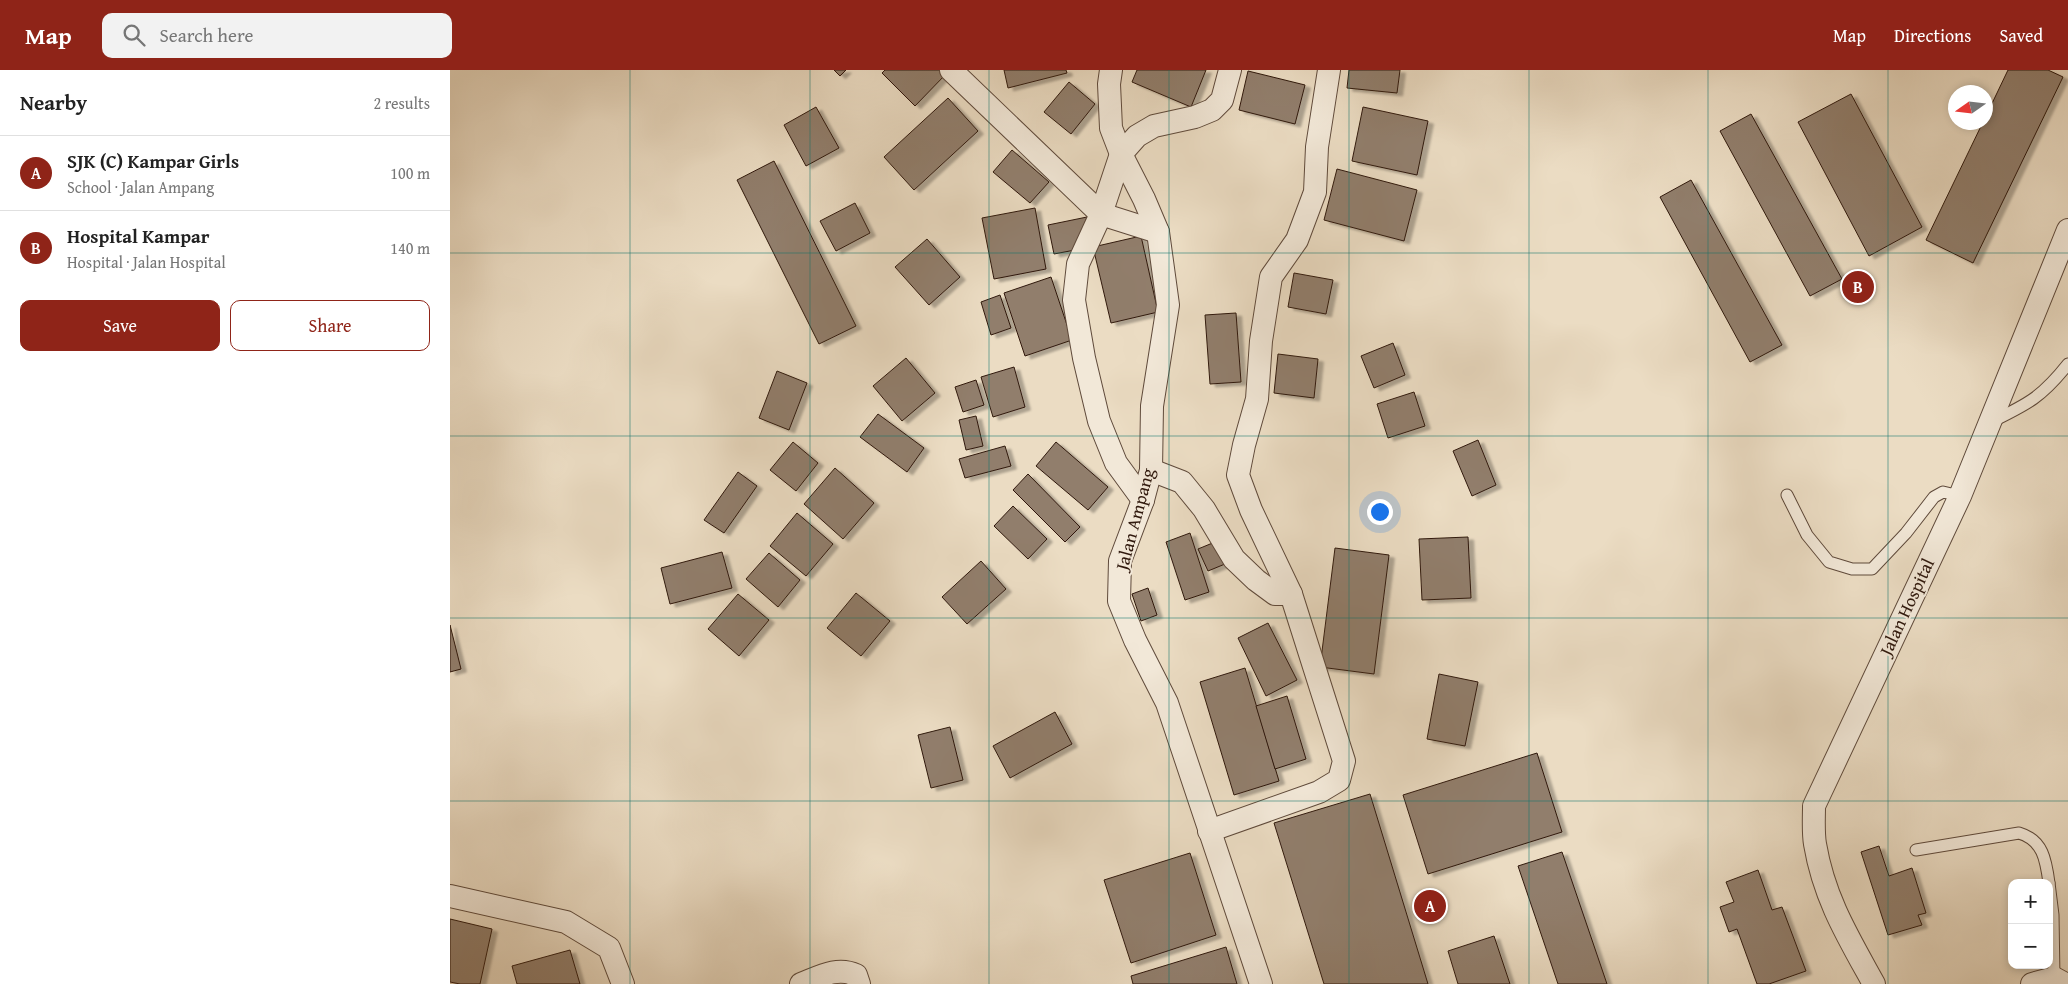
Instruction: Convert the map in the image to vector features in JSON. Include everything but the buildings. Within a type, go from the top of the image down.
[{"type":"street","points":[[951,70],[1101,214],[1158,232]]},
{"type":"street","name":"Jalan Ampang","points":[[1111,70],[1108,84],[1111,128],[1121,154],[1158,232],[1168,305],[1152,406],[1150,470],[1143,500],[1120,562],[1119,601],[1135,640],[1167,703],[1261,984]]},
{"type":"street","points":[[1143,500],[1116,463],[1099,421],[1084,358],[1074,300],[1078,264],[1101,214],[1121,154],[1137,136],[1154,126],[1195,117],[1212,110],[1222,100],[1230,70]]},
{"type":"street","points":[[1209,831],[1318,792],[1339,780],[1344,762],[1290,594],[1251,510],[1238,475],[1257,399],[1261,341],[1271,277],[1297,240],[1314,192],[1317,147],[1329,70]]},
{"type":"street","name":"Jalan Hospital","points":[[1874,984],[1832,904],[1821,870],[1815,842],[1814,806],[1960,496],[2068,230]]},
{"type":"street","points":[[1150,470],[1182,482],[1204,509],[1234,559],[1256,580],[1275,594],[1290,594]]},
{"type":"street","points":[[450,896],[566,922],[610,948],[623,984]]},
{"type":"street","points":[[801,984],[836,971],[847,971],[856,975],[859,984]]},
{"type":"street","points":[[2032,984],[2060,981]]},
{"type":"lane","points":[[1990,423],[2029,404],[2050,386],[2068,364]]},
{"type":"lane","points":[[1787,495],[1807,535],[1829,562],[1852,569],[1872,569],[1906,533],[1934,497],[1943,492],[1960,496]]},
{"type":"lane","points":[[1916,850],[2019,833],[2030,836],[2038,844],[2047,866],[2049,879]]},
{"type":"lane","points":[[2053,915],[2060,981]]},
{"type":"place","name":"Hospital Kampar","points":[[1858,287]]},
{"type":"place","name":"SJK (C) Kampar Girls","points":[[1430,906]]}]
